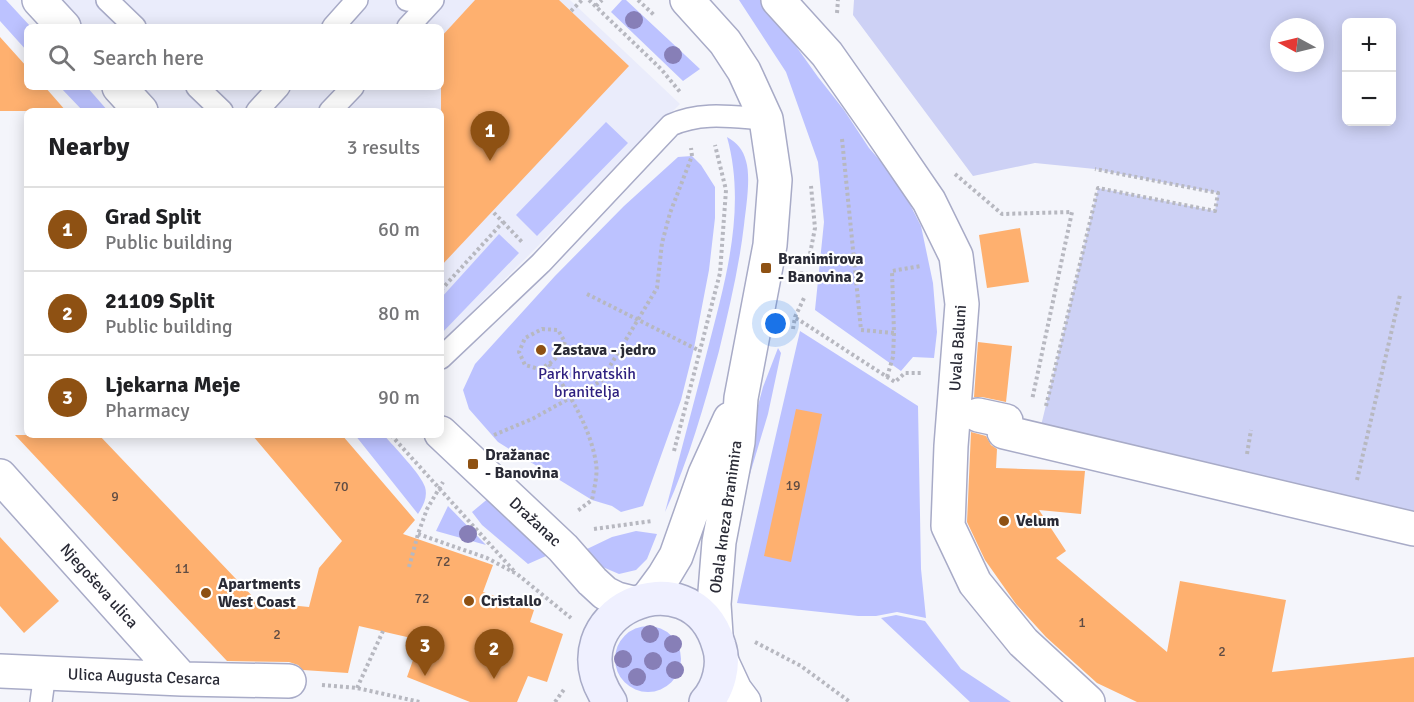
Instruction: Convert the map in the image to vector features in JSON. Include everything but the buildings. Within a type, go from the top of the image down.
[{"type":"main road","points":[[604,698],[597,674],[596,657],[599,640],[607,624],[619,612],[640,601],[663,598],[695,609],[707,621],[719,649],[718,682],[706,702]]},
{"type":"street","points":[[39,0],[61,24]]},
{"type":"street","name":"Uvala Baluni","points":[[778,0],[826,54],[879,128],[929,201],[956,256],[962,304],[966,412],[948,526],[975,583],[1023,642],[1088,702]]},
{"type":"street","name":"Obala kneza Branimira","points":[[691,2],[724,42],[744,71],[766,119],[775,180],[770,245],[741,398],[738,442],[716,573],[719,649]]},
{"type":"street","points":[[122,90],[138,108]]},
{"type":"street","name":"Obala kneza Branimira","points":[[640,601],[664,576],[676,556],[705,474],[741,398]]},
{"type":"street","points":[[966,412],[1006,421],[1004,432],[1414,529]]},
{"type":"street","name":"Dražanac","points":[[456,447],[563,548],[592,582],[617,599],[640,601]]},
{"type":"street","name":"Njegoševa ulica","points":[[0,476],[180,690]]},
{"type":"street","points":[[719,649],[735,690],[744,702]]},
{"type":"street","name":"Ulica Augusta Cesarca","points":[[0,671],[43,687],[180,690],[289,681]]},
{"type":"lane","points":[[107,0],[132,24]]},
{"type":"lane","points":[[336,24],[357,0]]},
{"type":"lane","points":[[407,0],[432,1]]},
{"type":"lane","points":[[411,24],[432,1]]},
{"type":"lane","points":[[200,90],[219,108]]},
{"type":"lane","points":[[260,108],[276,90]]},
{"type":"lane","points":[[333,108],[350,90]]},
{"type":"lane","points":[[444,355],[540,263],[671,125],[687,118],[700,116],[766,119]]},
{"type":"path","points":[[571,11],[582,0]]},
{"type":"path","points":[[590,0],[661,69],[700,116],[717,149],[726,190],[720,273],[671,462]]},
{"type":"path","points":[[596,6],[602,0]]},
{"type":"path","points":[[638,0],[661,21]]},
{"type":"path","points":[[836,20],[838,0]]},
{"type":"path","points":[[842,138],[861,330],[894,333]]},
{"type":"path","points":[[409,567],[427,509],[439,489],[456,447],[480,442],[532,419],[601,381],[657,288],[662,243],[670,213],[692,156]]},
{"type":"path","points":[[1046,407],[1098,188],[1215,211],[1218,193],[1095,169]]},
{"type":"path","points":[[948,175],[956,174],[1002,214],[1072,212],[1025,436]]},
{"type":"path","points":[[492,211],[527,247]]},
{"type":"path","points":[[444,287],[503,222]]},
{"type":"path","points":[[887,377],[893,357],[892,271],[914,267]]},
{"type":"path","points":[[587,294],[700,351]]},
{"type":"path","points":[[761,295],[895,382],[905,373]]},
{"type":"path","points":[[1354,489],[1400,295]]},
{"type":"path","points":[[542,329],[558,330],[565,342],[561,353],[549,364],[539,369],[525,365],[519,352],[525,338],[542,329]]},
{"type":"path","points":[[549,364],[571,397],[583,421],[596,464],[592,501],[573,514],[579,520]]},
{"type":"path","points":[[394,438],[517,574],[575,621]]},
{"type":"path","points":[[590,529],[652,521],[655,512]]},
{"type":"path","points":[[418,534],[487,558],[517,574]]},
{"type":"path","points":[[383,631],[357,688],[420,702]]},
{"type":"path","points":[[753,641],[801,666],[850,702]]},
{"type":"path","points":[[555,702],[568,682]]},
{"type":"shaded area","points":[[50,0],[570,0],[680,104],[444,340],[444,108],[151,108],[135,90],[444,90],[444,24],[72,24]]},
{"type":"shaded area","points":[[854,0],[1414,0],[1414,516],[1040,430],[1098,188],[1215,211],[1218,193],[1095,169],[1035,163],[973,176],[853,15]]},
{"type":"green space","points":[[0,0],[6,0],[28,24],[24,24],[24,48],[0,21]]},
{"type":"green space","points":[[622,0],[626,0],[700,69],[683,81],[611,12]]},
{"type":"green space","points":[[739,0],[763,0],[844,110],[869,148],[898,181],[921,226],[933,283],[937,332],[934,358],[913,357],[901,371],[815,310],[824,222],[818,162],[786,72]]},
{"type":"green space","points":[[63,90],[90,90],[105,108],[80,108]]},
{"type":"green space","points":[[606,122],[628,143],[537,236],[516,215]]},
{"type":"green space","points":[[727,137],[741,150],[747,168],[747,201],[739,257],[708,392],[689,453],[665,512],[727,272],[735,191],[733,164]]},
{"type":"green space","name":"Park hrvatskih branitelja","points":[[692,156],[701,165],[715,187],[715,218],[709,270],[694,348],[681,400],[643,506],[621,512],[612,506],[592,500],[498,442],[469,409],[463,390],[475,364],[555,276],[624,206],[678,157]]},
{"type":"green space","points":[[499,234],[519,253],[444,331],[444,295]]},
{"type":"green space","points":[[800,331],[918,406],[921,569],[926,618],[897,612],[876,616],[858,616],[737,603]]},
{"type":"green space","points":[[778,348],[781,353],[768,414],[735,524],[749,439],[763,387]]},
{"type":"green space","points":[[357,438],[387,438],[413,468],[426,491],[418,514]]},
{"type":"green space","points":[[490,497],[540,547],[546,556],[528,564],[482,525],[472,512]]},
{"type":"green space","points":[[448,506],[486,545],[436,531]]},
{"type":"green space","points":[[636,531],[657,534],[647,559],[636,570],[619,574],[598,565],[587,549],[612,537]]},
{"type":"green space","points":[[896,615],[925,621],[961,669],[1011,702],[970,702],[881,618]]},
{"type":"green space","points":[[654,626],[672,635],[679,646],[681,659],[679,672],[672,683],[661,690],[642,692],[624,683],[617,672],[615,653],[624,635],[635,628]]},
{"type":"place","name":"Grad Split","points":[[490,161]]},
{"type":"place","name":"Branimirova - Banovina 2","points":[[766,268]]},
{"type":"place","name":"Zastava - jedro","points":[[541,350]]},
{"type":"place","name":"Dražanac - Banovina","points":[[473,464]]},
{"type":"place","name":"Velum","points":[[1004,521]]},
{"type":"place","name":"Apartments West Coast","points":[[206,593]]},
{"type":"place","name":"Cristallo","points":[[469,601]]},
{"type":"place","name":"Ljekarna Meje","points":[[425,676]]},
{"type":"place","name":"21109 Split","points":[[494,679]]}]
